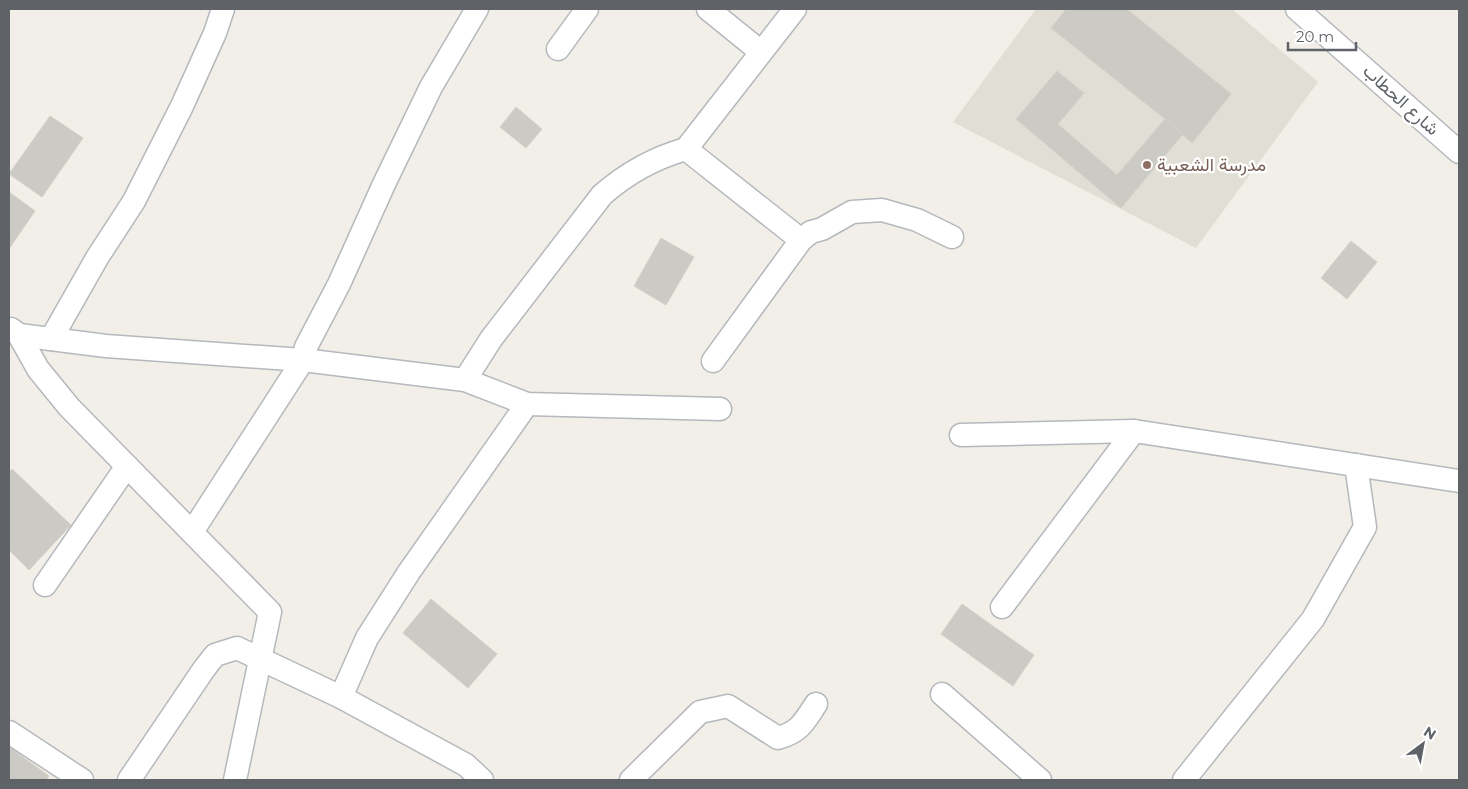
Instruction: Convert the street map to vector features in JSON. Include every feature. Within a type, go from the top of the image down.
[{"type":"street","points":[[51,339],[134,201],[186,96],[224,9]]},
{"type":"street","points":[[192,532],[303,360],[306,347],[339,284],[384,184],[431,87],[477,9]]},
{"type":"street","points":[[558,49],[587,9]]},
{"type":"street","points":[[708,9],[761,52]]},
{"type":"street","points":[[465,380],[491,339],[602,195],[618,180],[642,166],[665,155],[686,149],[795,9]]},
{"type":"street","name":"شارع الحطاب","points":[[1297,9],[1459,152]]},
{"type":"street","points":[[686,149],[801,240]]},
{"type":"street","points":[[713,361],[801,240],[811,232],[822,229],[852,212],[882,210],[917,220],[952,237]]},
{"type":"street","points":[[14,331],[51,339],[106,346],[303,360],[465,380],[527,404],[720,409]]},
{"type":"street","points":[[14,331],[38,369],[69,407],[270,612],[235,780]]},
{"type":"street","points":[[341,698],[367,638],[409,572],[527,404]]},
{"type":"street","points":[[961,435],[1134,431],[1459,481]]},
{"type":"street","points":[[1002,607],[1134,431]]},
{"type":"street","points":[[1184,780],[1313,619],[1365,526],[1356,465]]},
{"type":"street","points":[[45,585],[127,466]]},
{"type":"street","points":[[129,780],[215,655],[237,648],[260,661],[290,673],[341,698],[466,766],[482,780]]},
{"type":"street","points":[[942,694],[1040,780]]},
{"type":"street","points":[[631,780],[700,712],[728,706],[778,738],[793,734],[816,704]]},
{"type":"street","points":[[9,732],[82,780]]},
{"type":"shaded area","name":"مدرسة الشعبية","points":[[1036,9],[1232,9],[1318,82],[1196,248],[953,122]]},
{"type":"building","name":"مدرسة الشعبية","points":[[1066,9],[1127,9],[1231,94],[1192,143],[1165,119],[1051,28]]},
{"type":"building","points":[[1057,71],[1084,93],[1058,124],[1117,175],[1165,119],[1183,134],[1121,208],[1016,119]]},
{"type":"building","points":[[516,107],[542,129],[526,148],[500,127]]},
{"type":"building","points":[[50,116],[83,138],[42,197],[9,174]]},
{"type":"building","points":[[9,192],[35,211],[9,249]]},
{"type":"building","points":[[661,238],[694,257],[666,305],[634,286]]},
{"type":"building","points":[[1351,241],[1377,262],[1347,299],[1321,278]]},
{"type":"building","points":[[12,469],[71,525],[29,570],[9,550],[9,472]]},
{"type":"building","points":[[431,599],[497,654],[468,688],[403,633]]},
{"type":"building","points":[[962,604],[1034,655],[1013,686],[941,634]]},
{"type":"building","points":[[9,747],[49,776],[46,780],[9,780]]},
{"type":"place","name":"مدرسة الشعبية","points":[[1147,165]]}]
